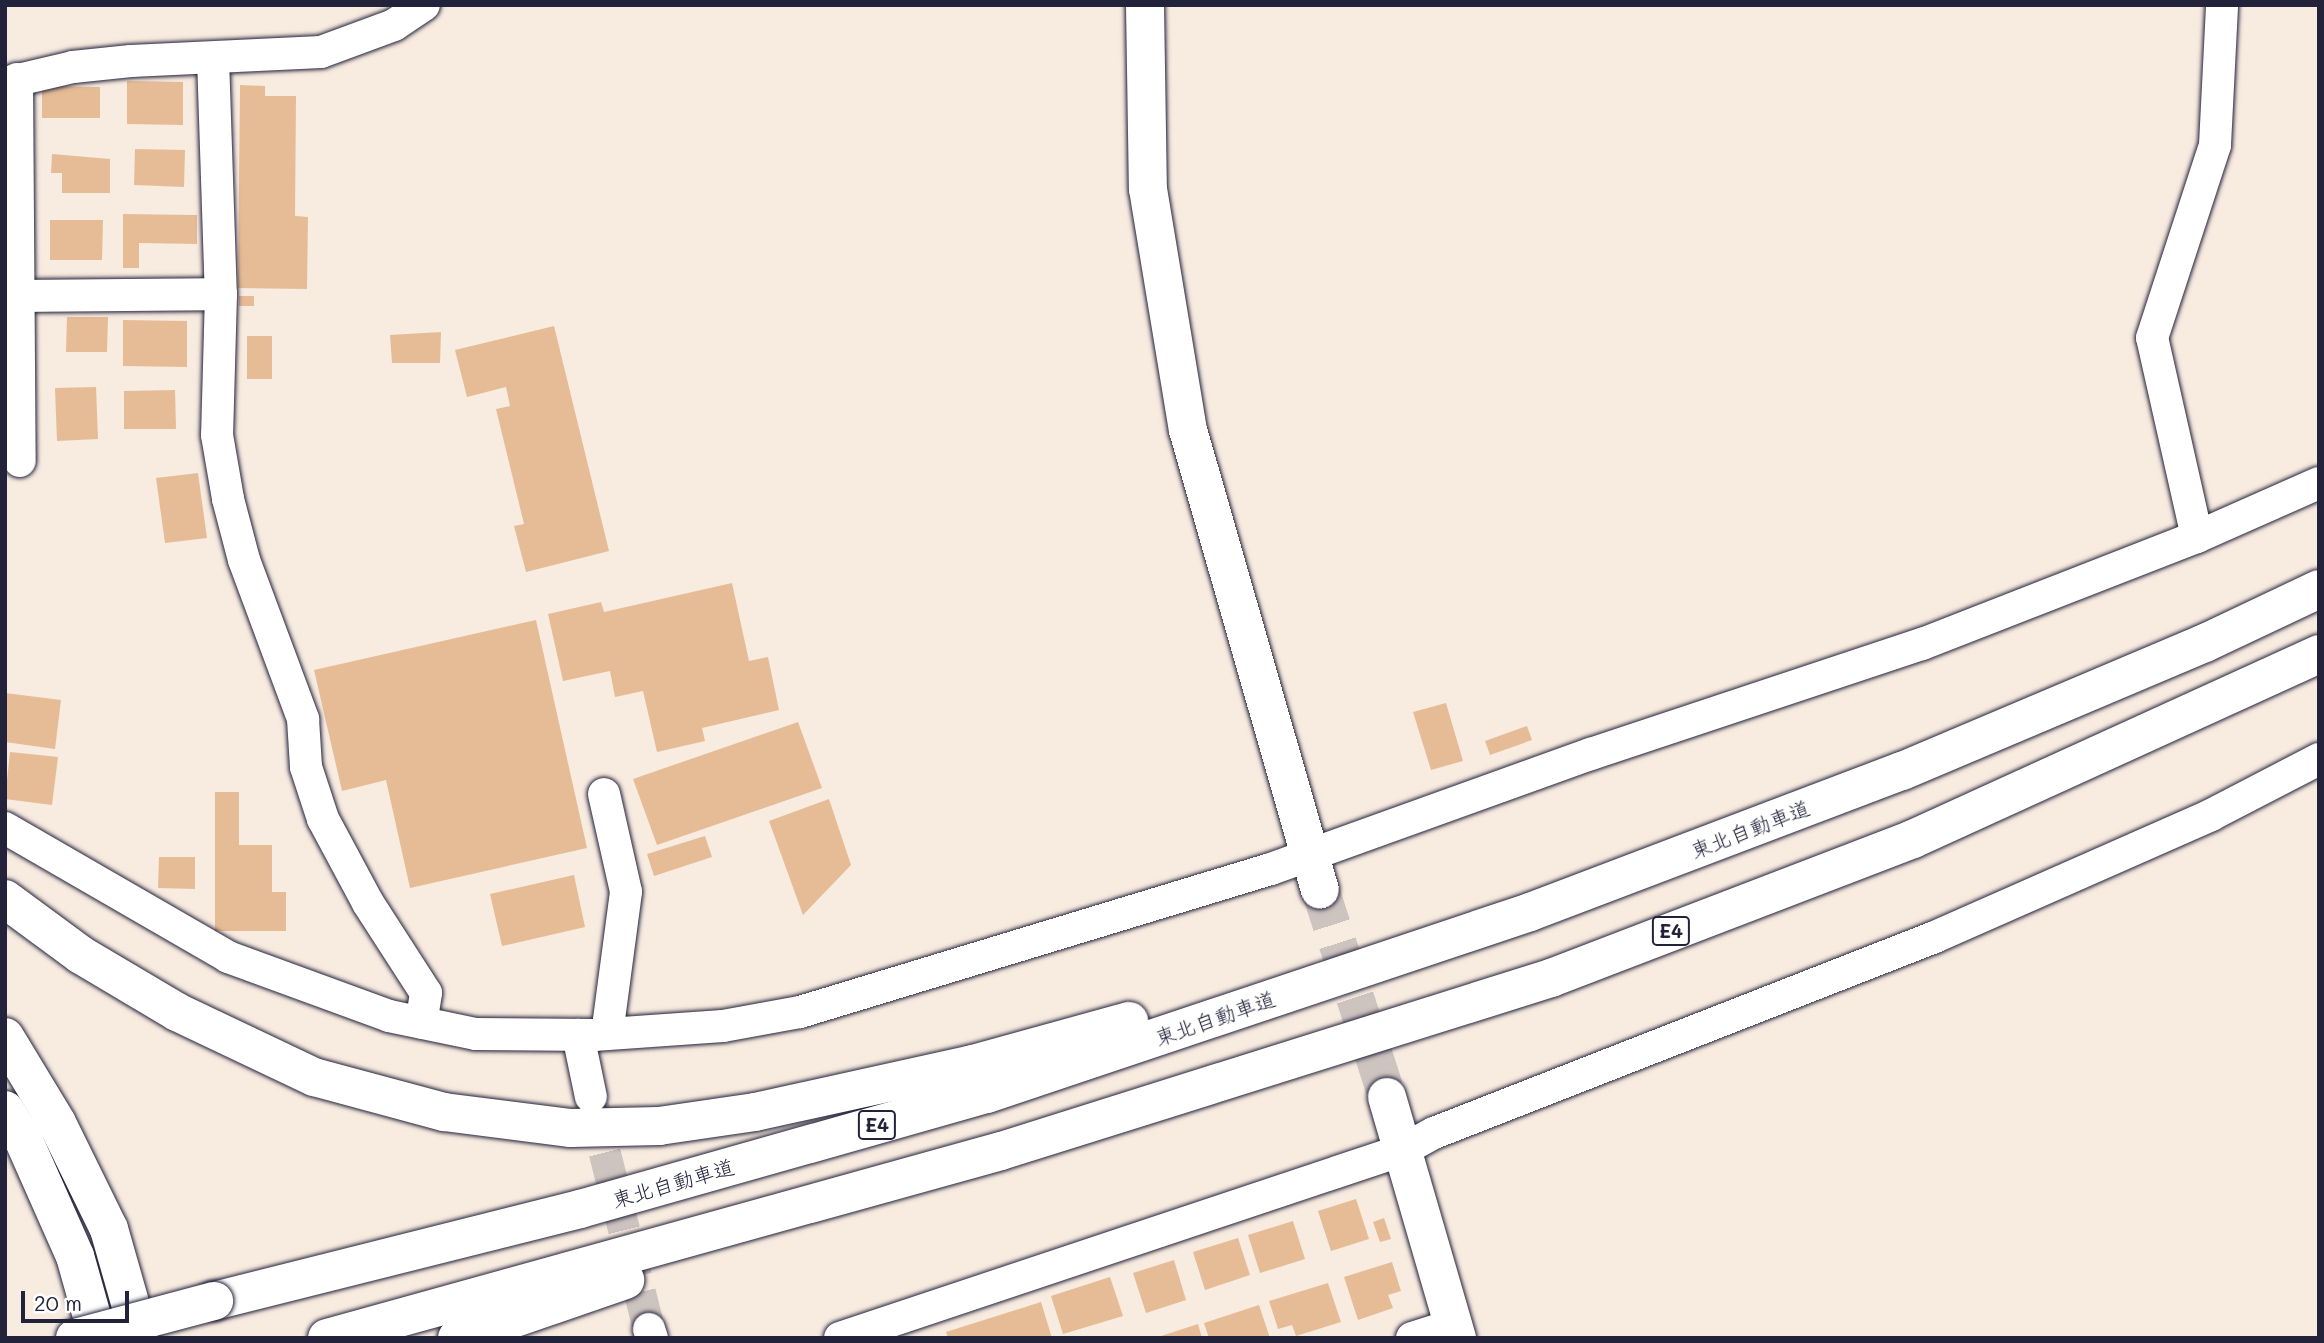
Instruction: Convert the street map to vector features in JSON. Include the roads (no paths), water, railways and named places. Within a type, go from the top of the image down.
[{"type":"main road","points":[[1145,5],[1148,189],[1188,430],[1314,872]]},
{"type":"main road","name":"東北自動車道","points":[[75,1338],[580,1209],[987,1094],[1530,912],[1902,771],[2205,643],[2319,589]]},
{"type":"main road","name":"E4","points":[[327,1338],[1002,1151],[1551,978],[1913,839],[2319,653]]},
{"type":"main road","points":[[5,899],[81,955],[177,1012],[314,1077],[444,1112],[571,1128],[659,1126],[755,1112],[974,1064],[1530,912]]},
{"type":"main road","points":[[5,1037],[57,1123],[108,1229],[140,1338]]},
{"type":"main road","points":[[1387,1097],[1455,1331]]},
{"type":"main road","points":[[5,1110],[24,1141],[75,1256],[98,1338]]},
{"type":"main road","points":[[457,1338],[1002,1151]]},
{"type":"street","points":[[20,461],[13,296],[11,81],[73,67],[321,52],[373,35],[424,5]]},
{"type":"street","points":[[2197,537],[2152,338],[2215,145],[2222,5]]},
{"type":"street","points":[[213,58],[221,294],[217,435],[244,560],[288,668],[303,719],[306,767],[323,819],[368,903],[426,993],[421,1023]]},
{"type":"street","points":[[13,296],[221,294]]},
{"type":"street","points":[[5,828],[228,957],[285,981],[421,1023],[476,1034],[593,1035],[723,1026],[800,1012],[1314,872],[1591,754],[1922,644],[2197,537],[2319,483]]},
{"type":"street","points":[[841,1338],[1403,1150],[1434,1133],[1935,937],[2211,815],[2319,759]]},
{"type":"street","points":[[591,1097],[593,1035],[626,892],[604,794]]},
{"type":"street","points":[[1412,1338],[1455,1331]]},
{"type":"tunnel","points":[[1320,889],[1387,1097]]},
{"type":"tunnel","points":[[593,1106],[649,1329]]}]
